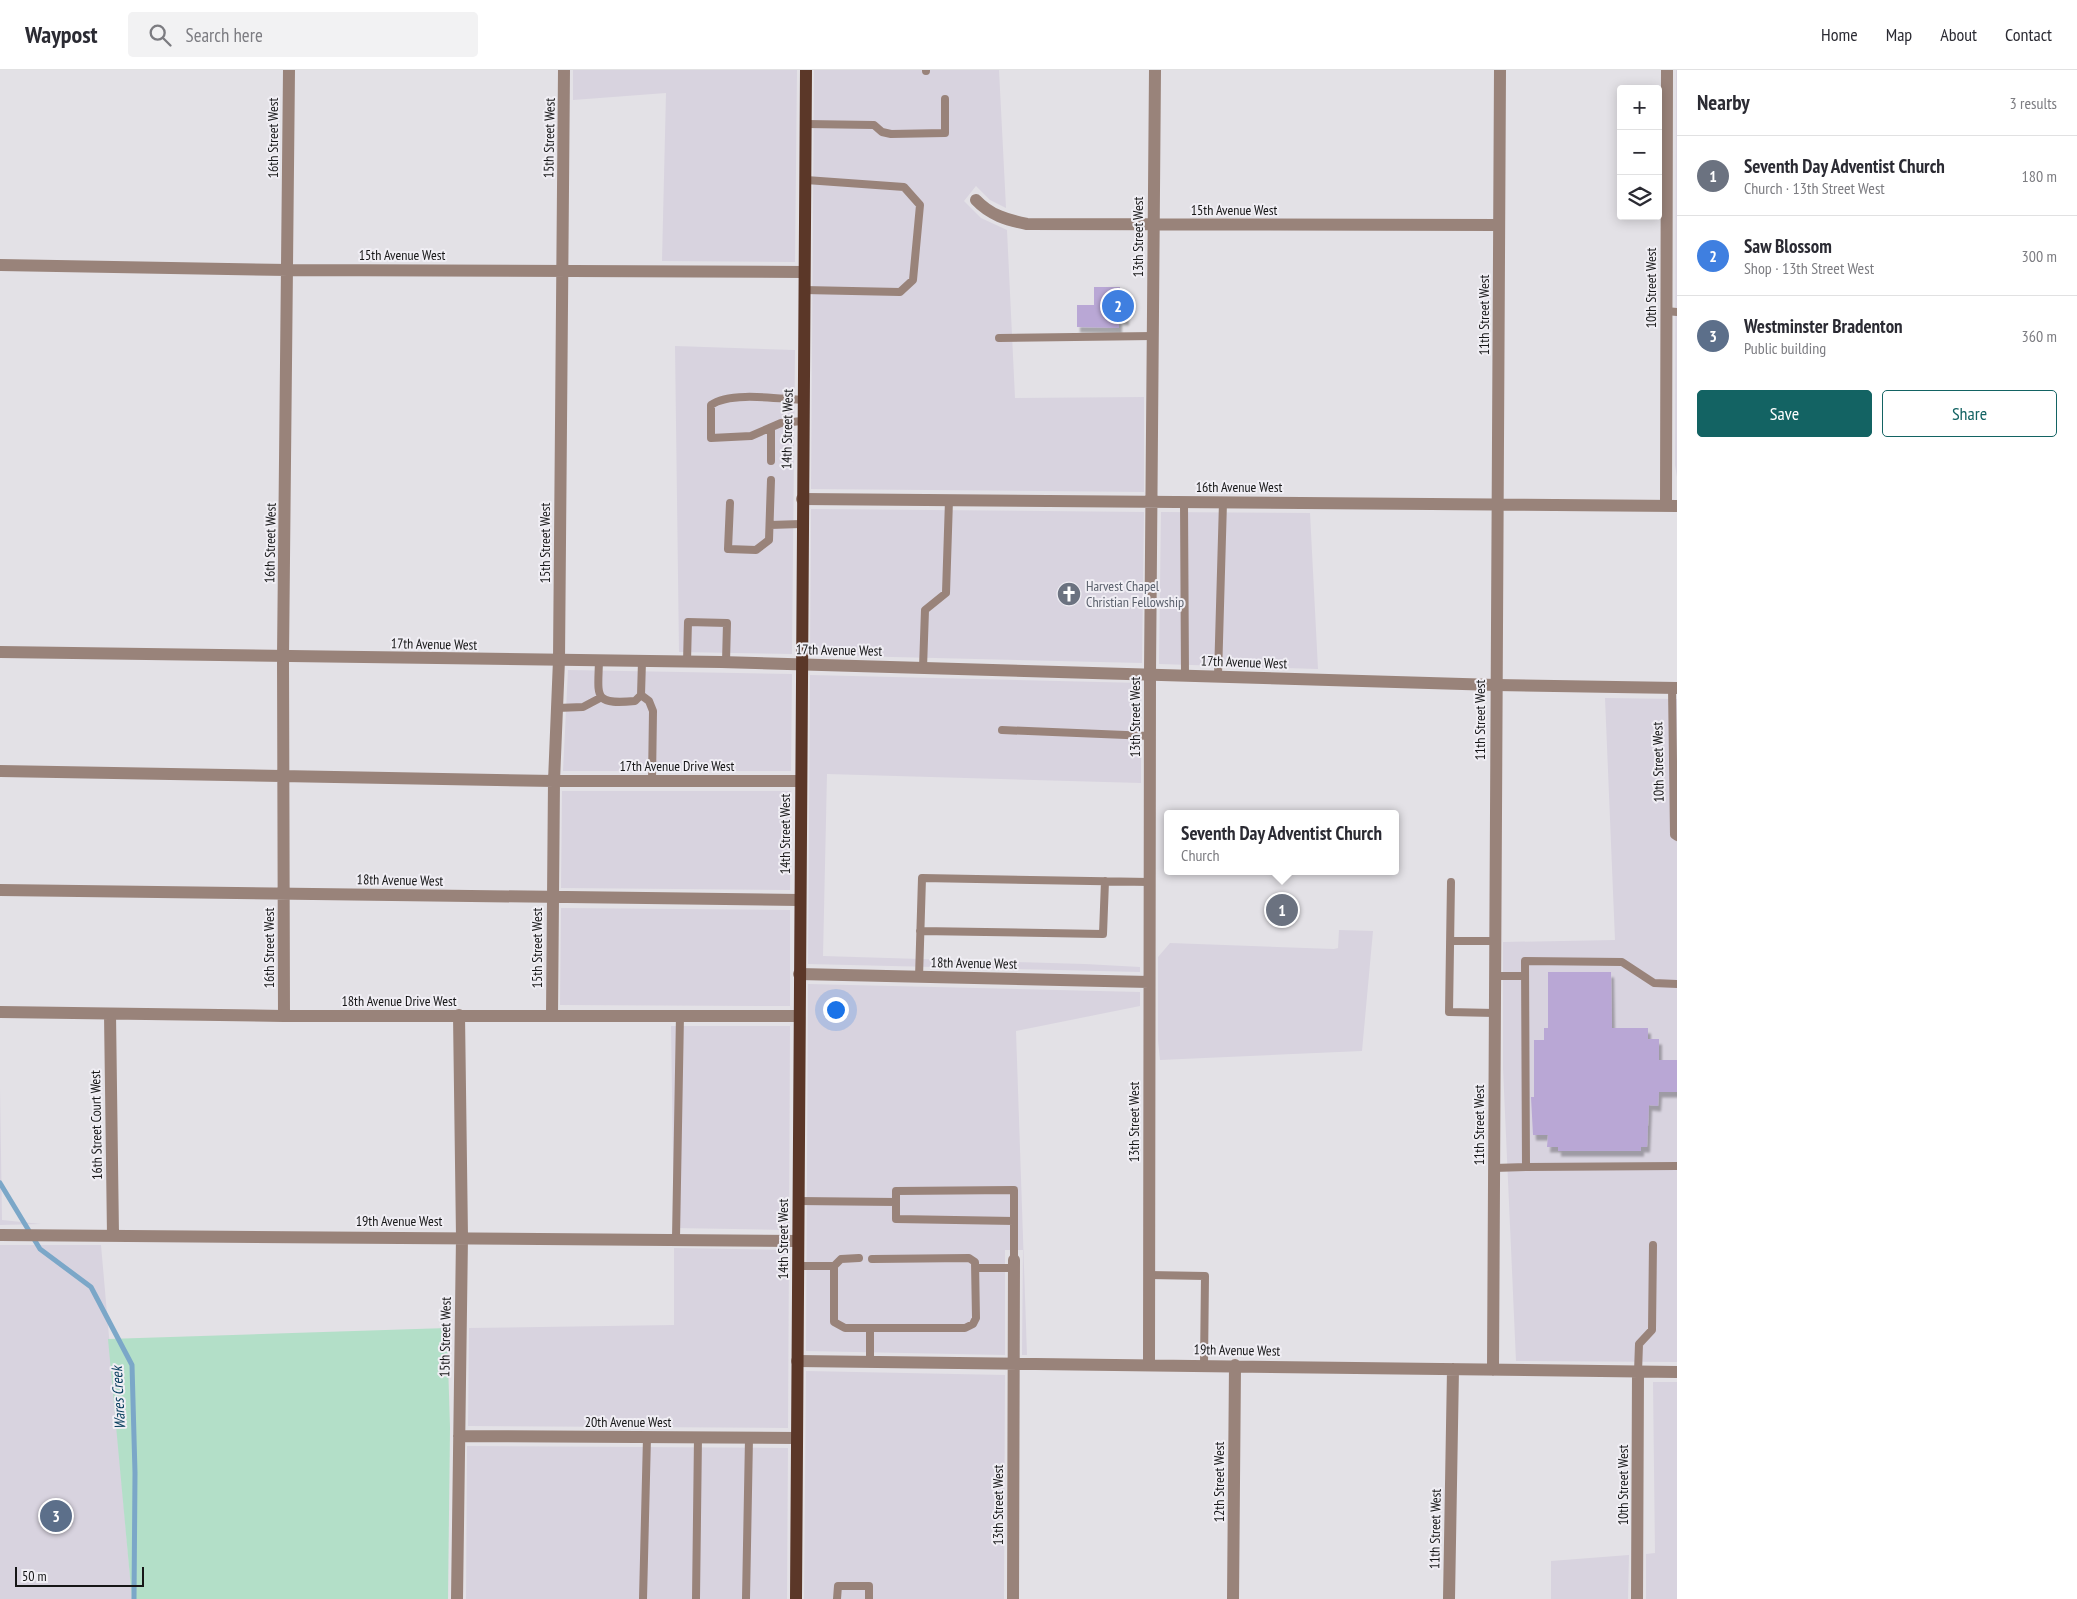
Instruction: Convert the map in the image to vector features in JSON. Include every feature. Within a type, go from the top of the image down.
[{"type":"main road","name":"14th Street West","points":[[796,1599],[801,524],[806,70]]},
{"type":"street","name":"16th Street West","points":[[284,1016],[283,657],[289,70]]},
{"type":"street","name":"15th Street West","points":[[552,1015],[554,781],[559,660],[564,70]]},
{"type":"street","name":"13th Street West","points":[[1149,1364],[1149,882],[1155,70]]},
{"type":"street","name":"11th Street West","points":[[1493,1370],[1500,70]]},
{"type":"street","name":"10th Street West","points":[[1667,70],[1672,312],[1671,506]]},
{"type":"street","name":"15th Avenue West","points":[[976,200],[985,209],[1008,220],[1027,224],[1499,225]]},
{"type":"street","name":"15th Avenue West","points":[[0,265],[288,270],[804,272]]},
{"type":"street","name":"16th Avenue West","points":[[802,499],[1671,506]]},
{"type":"street","name":"17th Avenue West","points":[[0,652],[726,662],[1496,685],[1675,688]]},
{"type":"street","name":"17th Avenue Drive West","points":[[0,771],[554,781],[800,781]]},
{"type":"street","name":"18th Avenue West","points":[[0,890],[799,900]]},
{"type":"street","name":"18th Avenue West","points":[[799,974],[1149,982]]},
{"type":"street","name":"18th Avenue Drive West","points":[[0,1012],[284,1016],[798,1016]]},
{"type":"street","name":"16th Street Court West","points":[[110,1014],[113,1235]]},
{"type":"street","name":"15th Street West","points":[[457,1599],[462,1237],[459,1015]]},
{"type":"street","name":"19th Avenue West","points":[[0,1235],[676,1238],[798,1241]]},
{"type":"street","name":"13th Street West","points":[[1013,1599],[1014,1264]]},
{"type":"street","name":"19th Avenue West","points":[[797,1361],[1014,1365],[1204,1364],[1677,1372]]},
{"type":"street","name":"12th Street West","points":[[1233,1599],[1234,1365]]},
{"type":"street","name":"11th Street West","points":[[1449,1599],[1453,1369]]},
{"type":"street","name":"10th Street West","points":[[1637,1599],[1638,1372]]},
{"type":"street","name":"20th Avenue West","points":[[459,1436],[797,1438]]},
{"type":"lane","points":[[806,124],[874,125],[882,132],[891,134],[945,133],[945,99]]},
{"type":"lane","points":[[804,290],[900,292],[914,280],[920,206],[904,187],[806,180]]},
{"type":"lane","points":[[999,338],[1153,336]]},
{"type":"lane","points":[[802,421],[781,423],[751,436],[711,438],[712,405],[718,400],[745,398],[803,400]]},
{"type":"lane","points":[[771,428],[771,461]]},
{"type":"lane","points":[[730,503],[728,549],[756,550],[770,540],[771,480]]},
{"type":"lane","points":[[923,668],[925,610],[946,593],[949,500]]},
{"type":"lane","points":[[1184,502],[1185,675]]},
{"type":"lane","points":[[1218,676],[1223,502]]},
{"type":"lane","points":[[770,525],[801,524]]},
{"type":"lane","points":[[687,662],[688,622],[727,623],[726,662]]},
{"type":"lane","points":[[599,661],[598,692],[600,698],[609,702],[620,703],[635,701],[641,695],[642,661]]},
{"type":"lane","name":"10th Street West","points":[[1675,688],[1676,836]]},
{"type":"lane","points":[[641,695],[649,701],[653,711],[652,781]]},
{"type":"lane","points":[[557,708],[583,707],[600,698]]},
{"type":"lane","points":[[1002,730],[1150,736]]},
{"type":"lane","points":[[919,977],[922,878],[1149,882]]},
{"type":"lane","points":[[920,932],[1103,934],[1105,881]]},
{"type":"lane","points":[[1451,882],[1449,1012],[1494,1013]]},
{"type":"lane","points":[[1450,942],[1494,941]]},
{"type":"lane","points":[[1526,1167],[1525,961],[1622,962],[1654,983],[1677,984]]},
{"type":"lane","points":[[1494,976],[1525,976]]},
{"type":"lane","points":[[676,1238],[680,1015]]},
{"type":"lane","points":[[1494,1168],[1677,1166]]},
{"type":"lane","points":[[976,1268],[1014,1264],[1014,1221],[1014,1190],[896,1191],[896,1219],[1014,1221]]},
{"type":"lane","points":[[798,1201],[896,1202]]},
{"type":"lane","points":[[1638,1372],[1639,1344],[1652,1330],[1653,1245]]},
{"type":"lane","points":[[859,1258],[841,1258],[834,1266],[834,1322],[845,1328],[965,1328],[973,1324],[976,1318],[976,1268],[975,1262],[969,1258],[872,1258]]},
{"type":"lane","points":[[797,1266],[834,1266]]},
{"type":"lane","points":[[1149,1275],[1205,1276],[1204,1364]]},
{"type":"lane","points":[[870,1328],[870,1362]]},
{"type":"lane","points":[[644,1599],[647,1437]]},
{"type":"lane","points":[[696,1599],[698,1437]]},
{"type":"lane","points":[[746,1599],[750,1438]]},
{"type":"lane","points":[[837,1599],[838,1586],[869,1586],[869,1599]]},
{"type":"shaded area","points":[[573,70],[797,70],[795,262],[662,261],[666,93],[573,100]]},
{"type":"shaded area","points":[[814,70],[999,70],[1006,208],[990,200],[976,186],[964,201],[981,218],[1007,230],[1015,398],[1144,397],[1144,492],[811,489]]},
{"type":"shaded area","points":[[1677,70],[1677,477],[1675,465]]},
{"type":"shaded area","points":[[675,346],[795,350],[792,654],[679,652]]},
{"type":"shaded area","points":[[811,509],[1144,512],[1142,663],[810,655]]},
{"type":"shaded area","points":[[1161,512],[1310,513],[1318,669],[1159,664]]},
{"type":"shaded area","points":[[568,670],[792,674],[791,771],[563,771]]},
{"type":"shaded area","points":[[810,675],[1141,683],[1141,783],[827,774],[823,956],[1085,964],[1140,967],[1140,972],[808,964]]},
{"type":"shaded area","points":[[1605,698],[1677,699],[1677,1362],[1516,1361],[1503,1068],[1503,942],[1615,940]]},
{"type":"shaded area","points":[[562,791],[791,791],[790,890],[561,888]]},
{"type":"shaded area","points":[[561,908],[790,910],[790,1006],[560,1005]]},
{"type":"shaded area","points":[[1339,930],[1373,931],[1362,1051],[1160,1060],[1158,1041],[1158,957],[1170,943],[1334,949],[1338,948]]},
{"type":"shaded area","points":[[808,984],[1140,992],[1140,1006],[1016,1031],[1027,1355],[1022,1355],[1023,1250],[1005,1250],[1005,1355],[806,1351]]},
{"type":"shaded area","points":[[671,1026],[790,1026],[789,1230],[674,1228]]},
{"type":"shaded area","points":[[0,1088],[2,1220],[41,1224],[0,1225]]},
{"type":"shaded area","points":[[0,1245],[101,1245],[132,1599],[0,1599]]},
{"type":"shaded area","points":[[674,1248],[789,1250],[788,1428],[468,1426],[469,1328],[674,1325]]},
{"type":"shaded area","points":[[806,1371],[1005,1375],[1004,1599],[804,1599]]},
{"type":"shaded area","points":[[1653,1382],[1677,1382],[1677,1599],[1646,1599],[1646,1554],[1655,1553]]},
{"type":"shaded area","points":[[467,1446],[788,1448],[787,1599],[466,1599]]},
{"type":"shaded area","points":[[1629,1555],[1628,1599],[1551,1599],[1551,1561]]},
{"type":"green space","points":[[447,1328],[450,1428],[448,1599],[132,1599],[108,1339]]},
{"type":"building","points":[[1094,287],[1120,287],[1120,304],[1126,304],[1126,320],[1119,319],[1119,328],[1077,327],[1077,305],[1094,305]]},
{"type":"building","points":[[1548,972],[1611,972],[1612,1028],[1648,1028],[1648,1039],[1659,1039],[1659,1060],[1677,1060],[1677,1092],[1659,1092],[1658,1106],[1649,1105],[1647,1147],[1641,1147],[1641,1151],[1558,1151],[1558,1147],[1547,1147],[1548,1135],[1533,1135],[1531,1097],[1534,1097],[1534,1040],[1544,1040],[1544,1028],[1548,1028]]},
{"type":"waterway","name":"Wares Creek","points":[[0,1183],[40,1249],[91,1287],[132,1365],[135,1473],[134,1599]]},
{"type":"place","name":"Saw Blossom","points":[[1118,306]]},
{"type":"place","name":"Harvest Chapel Christian Fellowship","points":[[1069,594]]},
{"type":"place","name":"Seventh Day Adventist Church","points":[[1282,910]]},
{"type":"place","name":"Westminster Bradenton","points":[[56,1516]]}]
